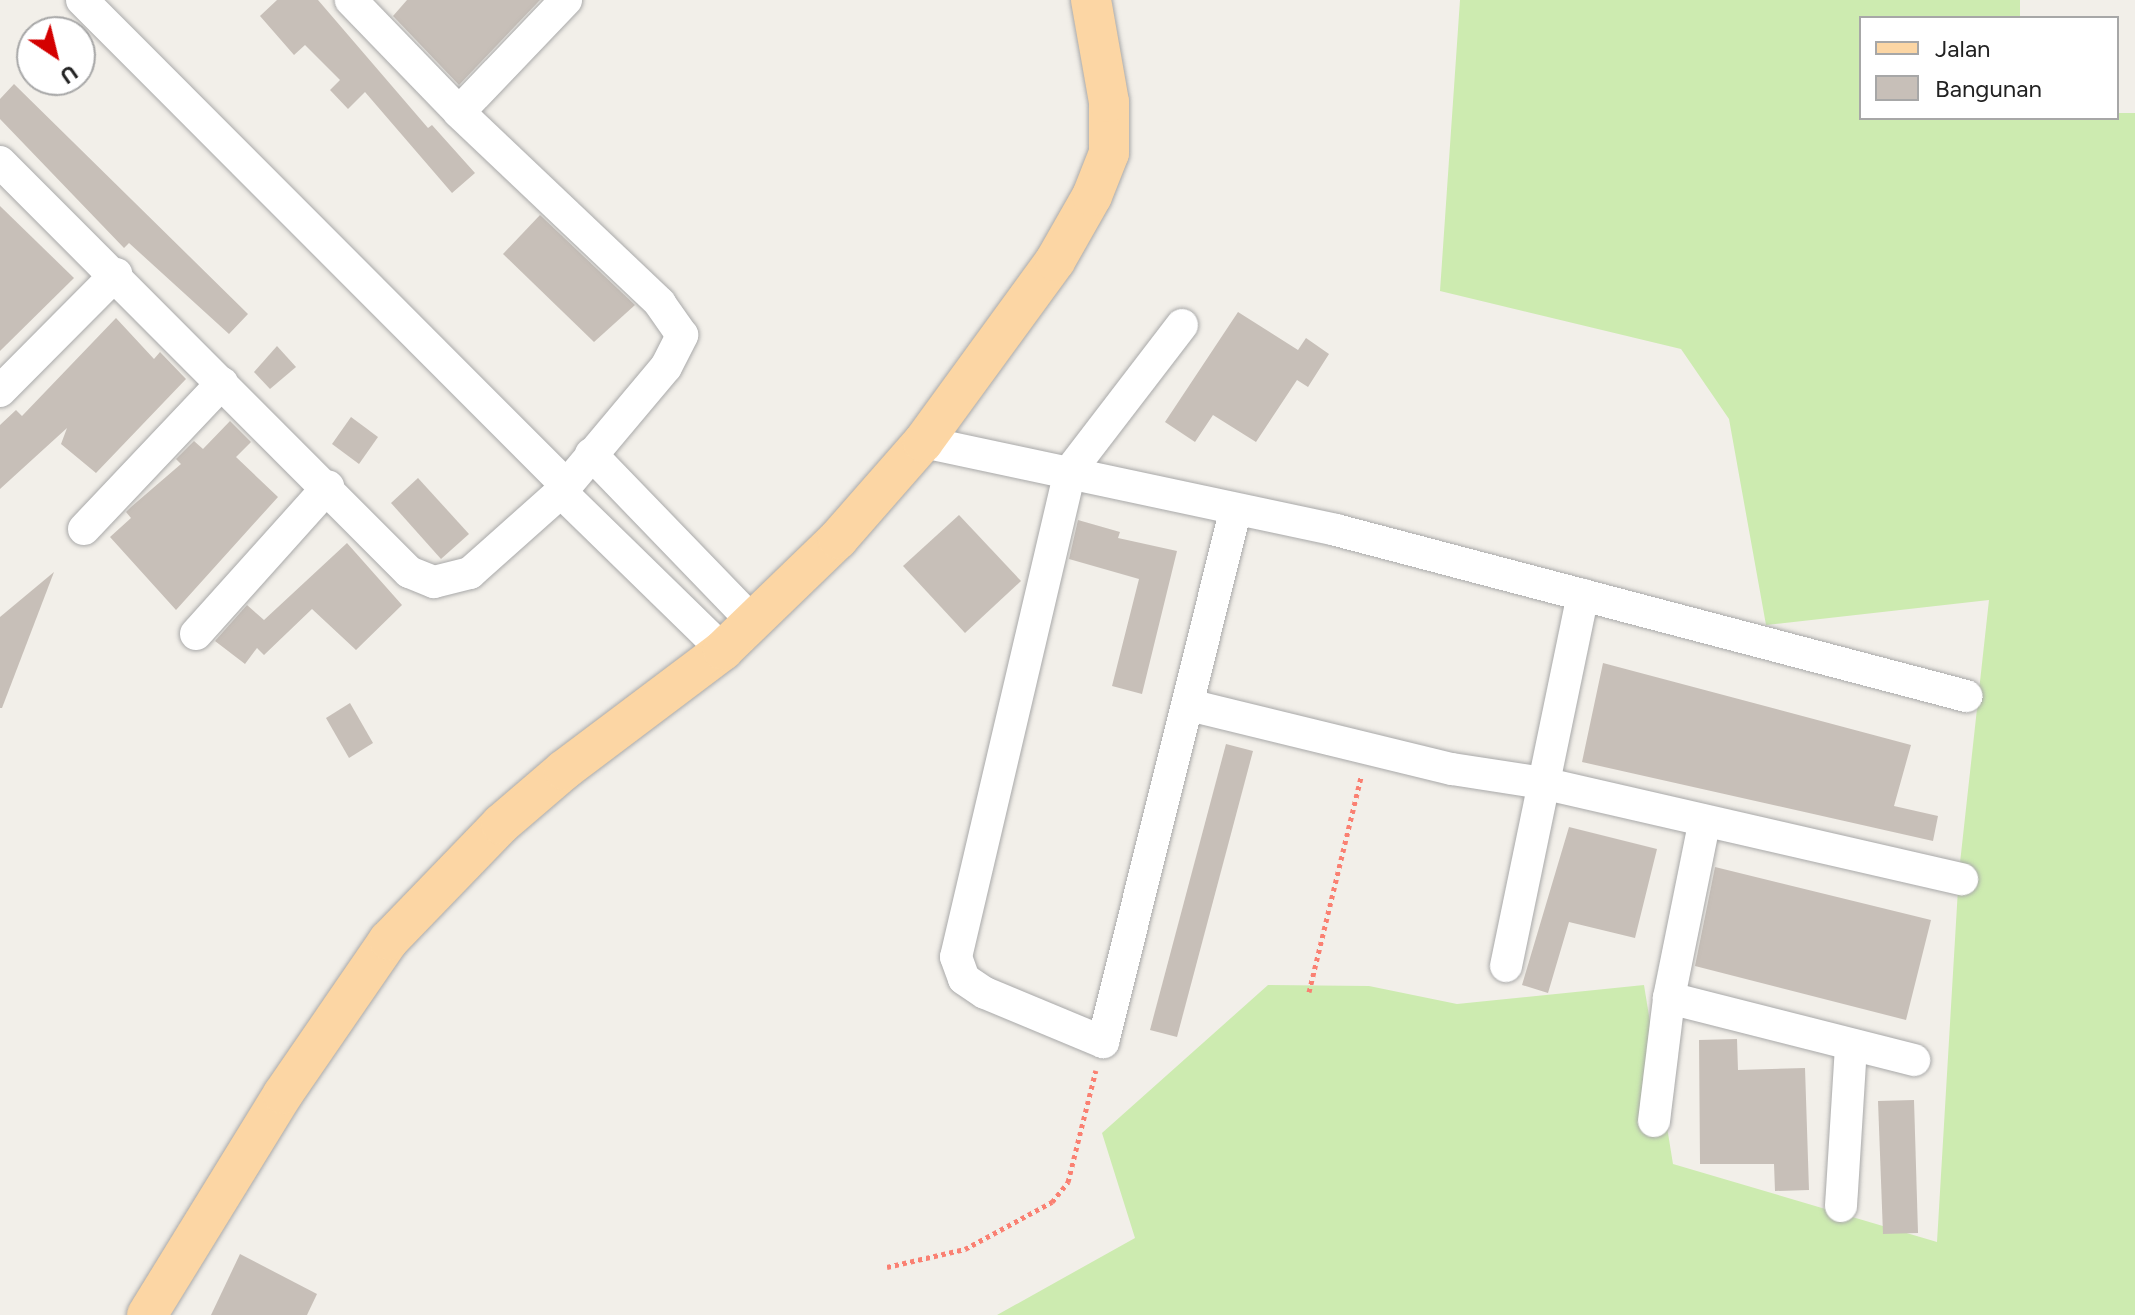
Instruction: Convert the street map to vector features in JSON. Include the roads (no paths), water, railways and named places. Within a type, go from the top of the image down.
[{"type":"main road","points":[[147,1315],[283,1094],[389,940],[511,815],[723,650],[838,539],[923,442],[1055,261],[1098,181],[1109,153],[1109,102],[1091,0]]},
{"type":"street","points":[[82,0],[723,650]]},
{"type":"street","points":[[459,112],[566,0]]},
{"type":"street","points":[[3,171],[116,274],[409,572],[434,582],[470,573],[564,488],[666,367],[682,335],[660,303],[459,112],[358,2]]},
{"type":"street","points":[[0,391],[116,274]]},
{"type":"street","points":[[1182,325],[1070,471],[956,957],[964,979],[985,993],[1103,1042],[1235,512]]},
{"type":"street","points":[[84,529],[222,383]]},
{"type":"street","points":[[923,442],[1070,471],[1235,512],[1336,530],[1966,696]]},
{"type":"street","points":[[591,454],[754,623]]},
{"type":"street","points":[[196,634],[328,487]]},
{"type":"street","points":[[1506,966],[1583,595]]},
{"type":"street","points":[[1189,705],[1368,749],[1542,783],[1704,824],[1962,879]]},
{"type":"street","points":[[1654,1121],[1669,998],[1704,824]]},
{"type":"street","points":[[1669,998],[1914,1060]]},
{"type":"street","points":[[1841,1206],[1851,1045]]}]
